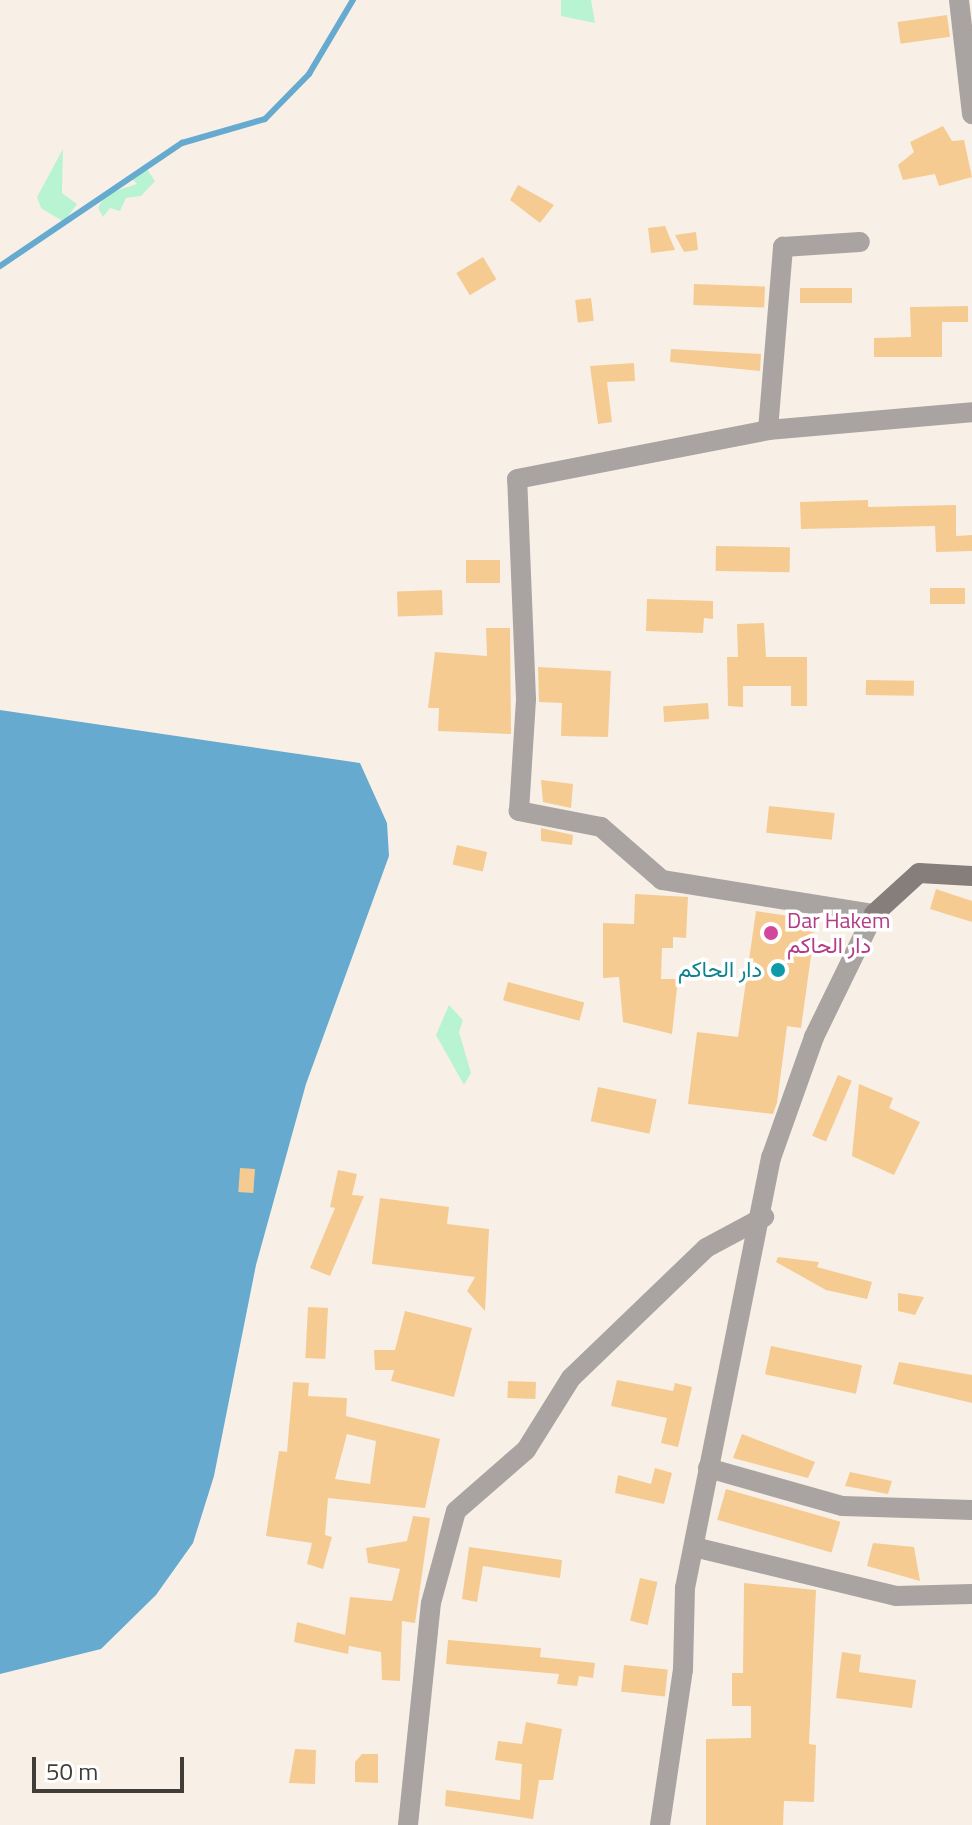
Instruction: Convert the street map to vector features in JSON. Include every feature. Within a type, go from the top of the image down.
[{"type":"street","points":[[959,0],[972,114]]},
{"type":"street","points":[[768,430],[783,247],[860,242]]},
{"type":"street","points":[[874,914],[662,880],[601,827],[519,811],[526,699],[517,479],[768,430],[972,412]]},
{"type":"street","points":[[660,1825],[694,1547],[708,1468],[764,1217],[771,1158],[795,1084],[874,914],[919,873],[972,876]]},
{"type":"street","points":[[408,1825],[431,1603],[456,1511],[526,1450],[571,1378],[706,1248],[764,1217]]},
{"type":"street","points":[[708,1468],[842,1506],[972,1510]]},
{"type":"street","points":[[694,1547],[896,1596],[972,1594]]},
{"type":"green space","points":[[561,0],[591,0],[595,23],[561,16]]},
{"type":"green space","points":[[63,149],[62,193],[77,204],[64,222],[41,208],[37,197]]},
{"type":"green space","points":[[145,166],[155,181],[141,196],[126,198],[120,211],[110,208],[103,217],[98,208],[106,194],[137,184],[129,176]]},
{"type":"green space","points":[[449,1005],[463,1020],[459,1032],[471,1073],[464,1085],[436,1035]]},
{"type":"water","points":[[0,710],[360,763],[387,823],[389,856],[306,1084],[256,1265],[214,1476],[193,1543],[156,1595],[101,1649],[0,1674]]},
{"type":"building","points":[[947,15],[950,37],[901,44],[897,22]]},
{"type":"building","points":[[943,126],[952,141],[964,140],[972,177],[939,186],[935,174],[903,180],[898,165],[914,152],[910,142]]},
{"type":"building","points":[[518,185],[554,205],[540,223],[510,200]]},
{"type":"building","points":[[665,226],[675,250],[651,253],[648,228]]},
{"type":"building","points":[[696,232],[698,250],[684,252],[675,235]]},
{"type":"building","points":[[483,257],[496,279],[470,295],[456,273]]},
{"type":"building","points":[[694,284],[765,286],[764,307],[693,305]]},
{"type":"building","points":[[800,288],[852,288],[852,303],[800,303]]},
{"type":"building","points":[[591,298],[594,321],[578,323],[575,300]]},
{"type":"building","points":[[968,306],[968,322],[942,322],[942,357],[874,357],[874,338],[911,337],[910,307]]},
{"type":"building","points":[[671,349],[761,354],[760,371],[670,362]]},
{"type":"building","points":[[634,363],[635,381],[607,382],[612,422],[598,424],[590,366]]},
{"type":"building","points":[[868,500],[868,507],[956,505],[956,536],[972,535],[972,551],[936,552],[935,526],[801,529],[800,502]]},
{"type":"building","points":[[716,546],[790,547],[790,572],[716,571]]},
{"type":"building","points":[[466,560],[500,560],[500,583],[466,583]]},
{"type":"building","points":[[930,588],[965,588],[965,604],[930,604]]},
{"type":"building","points":[[442,590],[443,615],[398,617],[397,592]]},
{"type":"building","points":[[647,599],[713,601],[713,619],[704,618],[703,633],[646,631]]},
{"type":"building","points":[[764,623],[766,657],[807,657],[807,706],[791,706],[791,686],[743,686],[743,707],[728,706],[727,657],[738,657],[737,624]]},
{"type":"building","points":[[486,628],[510,628],[511,734],[438,731],[439,708],[428,708],[435,652],[487,656]]},
{"type":"building","points":[[538,667],[611,671],[608,737],[561,736],[562,703],[539,702]]},
{"type":"building","points":[[866,680],[914,681],[914,696],[866,695]]},
{"type":"building","points":[[708,703],[709,719],[664,722],[663,706]]},
{"type":"building","points":[[541,780],[573,784],[571,808],[543,802]]},
{"type":"building","points":[[769,806],[835,813],[832,840],[766,833]]},
{"type":"building","points":[[541,828],[573,835],[572,845],[541,841]]},
{"type":"building","points":[[457,845],[487,852],[483,871],[453,864]]},
{"type":"building","points":[[936,889],[972,901],[972,922],[930,909]]},
{"type":"building","points":[[635,894],[688,897],[686,938],[673,937],[673,948],[662,948],[661,979],[678,979],[672,1034],[623,1022],[619,977],[603,978],[603,923],[634,924]]},
{"type":"building","points":[[756,911],[816,920],[801,1028],[787,1026],[777,1103],[773,1114],[688,1104],[697,1032],[738,1037]]},
{"type":"building","points":[[508,982],[584,1002],[579,1021],[503,1000]]},
{"type":"building","points":[[838,1075],[852,1081],[826,1142],[812,1136]]},
{"type":"building","points":[[859,1084],[893,1098],[889,1108],[920,1122],[894,1175],[852,1156]]},
{"type":"building","points":[[598,1087],[657,1099],[649,1134],[591,1121]]},
{"type":"building","points":[[240,1168],[255,1169],[253,1193],[238,1192]]},
{"type":"building","points":[[338,1170],[357,1174],[352,1195],[364,1196],[330,1276],[310,1268],[335,1208],[330,1207]]},
{"type":"building","points":[[380,1198],[449,1207],[447,1224],[489,1229],[485,1311],[467,1291],[475,1277],[372,1264]]},
{"type":"building","points":[[778,1257],[819,1262],[817,1267],[872,1282],[867,1299],[826,1290],[776,1262]]},
{"type":"building","points":[[898,1293],[924,1297],[915,1315],[898,1311]]},
{"type":"building","points":[[308,1307],[328,1308],[325,1359],[305,1358]]},
{"type":"building","points":[[405,1311],[472,1328],[454,1397],[391,1381],[394,1370],[375,1370],[374,1350],[395,1350]]},
{"type":"building","points":[[771,1346],[862,1365],[856,1394],[765,1374]]},
{"type":"building","points":[[899,1362],[972,1375],[972,1403],[893,1384]]},
{"type":"building","points":[[617,1380],[673,1391],[675,1383],[692,1387],[678,1447],[661,1443],[667,1418],[611,1406]]},
{"type":"building","points":[[508,1381],[536,1382],[535,1399],[507,1398]]},
{"type":"building","points":[[293,1382],[309,1383],[308,1396],[347,1398],[346,1416],[440,1439],[425,1508],[328,1498],[325,1535],[332,1537],[323,1569],[307,1564],[312,1543],[266,1536],[279,1451],[287,1452]],"holes":[[[347,1434],[376,1441],[370,1484],[335,1479]]]},
{"type":"building","points":[[742,1434],[815,1462],[808,1478],[733,1458]]},
{"type":"building","points":[[655,1468],[672,1473],[664,1504],[615,1493],[618,1475],[651,1484]]},
{"type":"building","points":[[850,1472],[892,1481],[888,1494],[845,1486]]},
{"type":"building","points":[[726,1489],[840,1522],[832,1553],[717,1520]]},
{"type":"building","points":[[413,1516],[430,1518],[415,1623],[402,1621],[400,1681],[382,1680],[381,1652],[349,1646],[348,1654],[294,1642],[297,1622],[345,1635],[350,1597],[392,1601],[400,1569],[368,1563],[366,1548],[407,1541]]},
{"type":"building","points":[[873,1543],[914,1547],[920,1581],[867,1566]]},
{"type":"building","points":[[469,1547],[562,1560],[560,1578],[483,1566],[477,1602],[462,1599]]},
{"type":"building","points":[[640,1578],[658,1582],[648,1625],[630,1621]]},
{"type":"building","points":[[744,1583],[816,1590],[809,1744],[816,1745],[814,1802],[784,1801],[783,1825],[706,1825],[706,1739],[751,1738],[751,1706],[732,1706],[732,1673],[743,1673]]},
{"type":"building","points":[[448,1640],[541,1648],[540,1657],[595,1663],[593,1678],[579,1676],[577,1686],[557,1684],[559,1674],[446,1664]]},
{"type":"building","points":[[842,1652],[861,1655],[859,1672],[916,1680],[912,1708],[836,1698]]},
{"type":"building","points":[[624,1665],[668,1670],[665,1696],[621,1692]]},
{"type":"building","points":[[526,1722],[562,1729],[553,1780],[539,1780],[533,1819],[445,1806],[446,1790],[520,1800],[522,1764],[495,1760],[498,1741],[522,1744]]},
{"type":"building","points":[[295,1749],[316,1750],[315,1784],[289,1783]]},
{"type":"building","points":[[362,1754],[378,1754],[378,1783],[355,1782],[355,1762]]},
{"type":"waterway","points":[[0,266],[182,143],[265,119],[309,74],[353,0]]},
{"type":"place","name":"Dar Hakem دار الحاكم","points":[[771,933]]},
{"type":"place","name":"دار الحاكم","points":[[778,970]]}]
